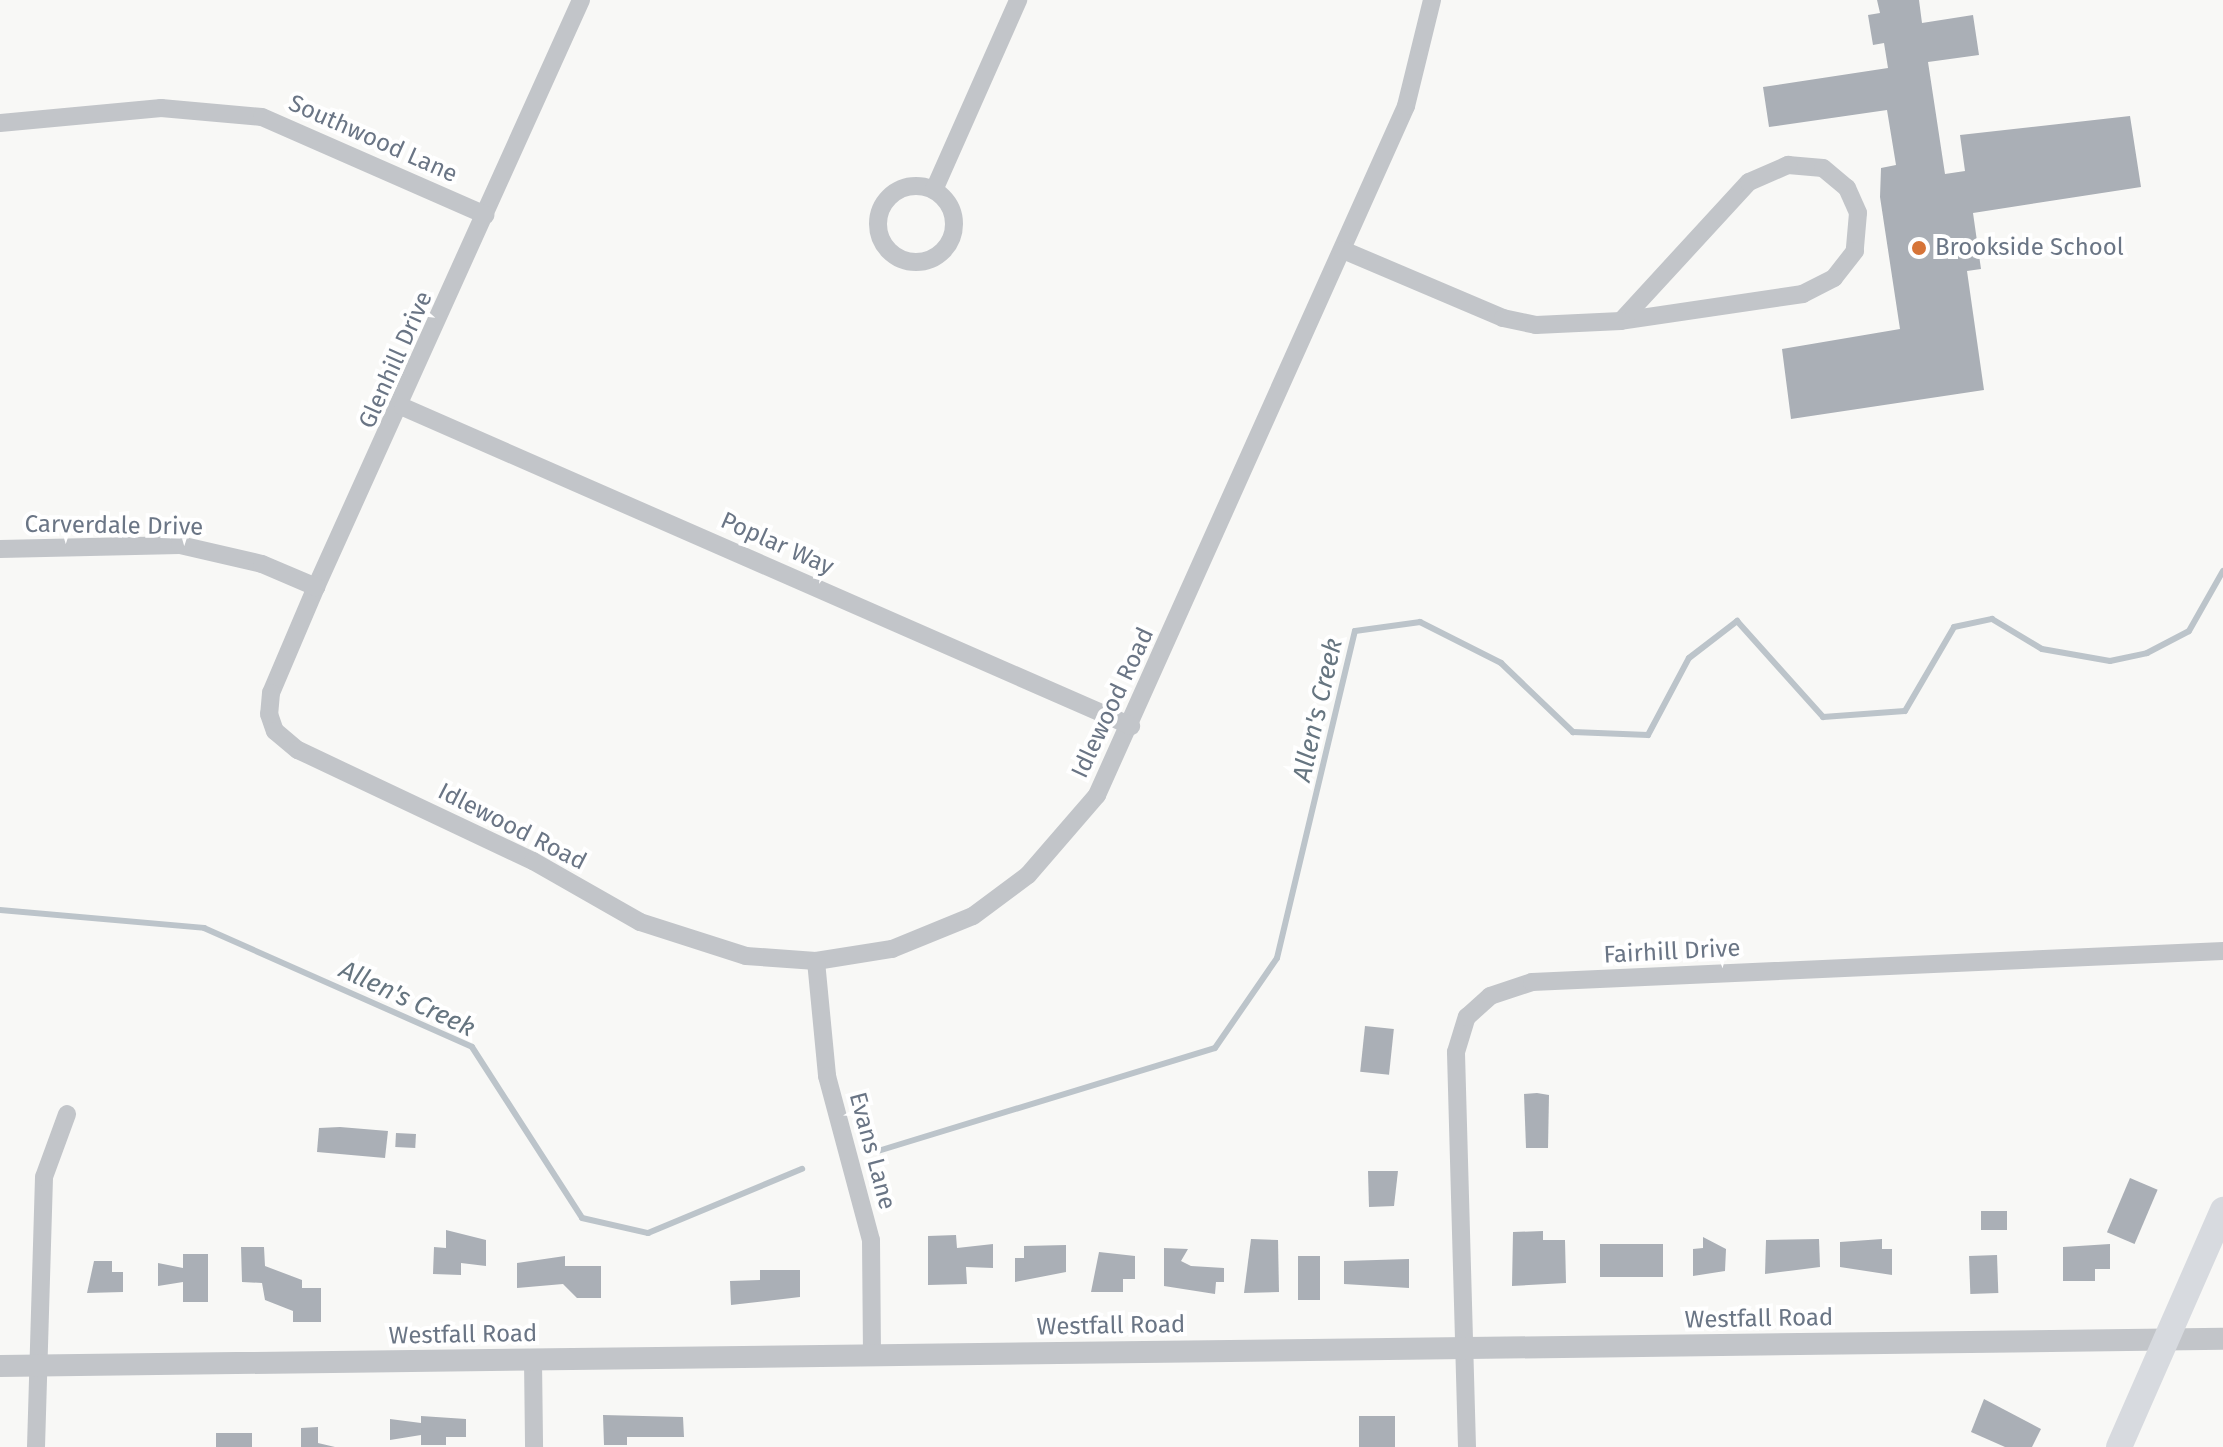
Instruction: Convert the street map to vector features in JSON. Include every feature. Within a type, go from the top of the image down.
[{"type":"main road","points":[[2119,1447],[2223,1210]]},
{"type":"street","name":"Glenhill Drive","points":[[281,738],[269,714],[271,693],[316,587],[403,407],[581,0]]},
{"type":"street","points":[[934,190],[1018,0]]},
{"type":"street","name":"Idlewood Road","points":[[281,738],[677,939],[746,956],[816,961],[892,949],[1003,897],[1058,846],[1097,795],[1131,726],[1406,106],[1432,0]]},
{"type":"street","name":"Southwood Lane","points":[[0,123],[161,108],[262,117],[485,215]]},
{"type":"street","points":[[1343,250],[1503,318],[1536,325],[1621,321],[1803,294],[1834,278],[1855,251],[1858,213],[1847,188],[1823,168],[1788,165],[1749,182],[1621,321]]},
{"type":"street","points":[[908,186],[934,190],[954,219],[950,243],[920,263],[896,257],[879,237],[879,211],[908,186]]},
{"type":"street","name":"Poplar Way","points":[[403,407],[1131,726]]},
{"type":"street","name":"Carverdale Drive","points":[[0,549],[180,545],[262,564],[316,587]]},
{"type":"street","name":"Fairhill Drive","points":[[1467,1447],[1456,1052],[1467,1017],[1490,996],[1532,982],[2223,951]]},
{"type":"street","name":"Evans Lane","points":[[816,961],[827,1076],[871,1240],[872,1355]]},
{"type":"street","points":[[36,1447],[42,1365],[44,1177],[67,1114]]},
{"type":"street","name":"Westfall Road","points":[[0,1366],[2223,1339]]},
{"type":"street","points":[[533,1360],[534,1447]]},
{"type":"building","points":[[1877,0],[1919,0],[1922,23],[1973,15],[1979,55],[1928,62],[1945,174],[1965,171],[1960,135],[2130,116],[2141,187],[1973,213],[1981,269],[1967,271],[1984,390],[1791,419],[1782,349],[1900,329],[1880,197],[1881,168],[1896,165],[1887,110],[1769,127],[1763,87],[1888,68],[1884,43],[1873,45],[1868,15],[1880,13]]},
{"type":"building","points":[[1365,1026],[1394,1029],[1389,1075],[1360,1072]]},
{"type":"building","points":[[1524,1094],[1549,1095],[1548,1148],[1526,1148]]},
{"type":"building","points":[[319,1128],[388,1131],[385,1158],[317,1152]]},
{"type":"building","points":[[396,1133],[416,1134],[415,1148],[395,1147]]},
{"type":"building","points":[[1368,1171],[1398,1171],[1394,1206],[1369,1207]]},
{"type":"building","points":[[2130,1178],[2158,1190],[2135,1244],[2107,1232]]},
{"type":"building","points":[[1981,1211],[2007,1211],[2007,1230],[1981,1230]]},
{"type":"building","points":[[446,1230],[486,1240],[486,1266],[461,1263],[461,1275],[433,1274],[434,1247],[446,1248]]},
{"type":"building","points":[[1543,1231],[1543,1240],[1565,1240],[1566,1283],[1512,1286],[1513,1232]]},
{"type":"building","points":[[956,1235],[957,1248],[993,1244],[993,1268],[966,1267],[967,1284],[928,1285],[928,1236]]},
{"type":"building","points":[[1703,1237],[1726,1249],[1725,1271],[1693,1276],[1693,1249],[1703,1248]]},
{"type":"building","points":[[1251,1239],[1278,1240],[1279,1292],[1244,1293]]},
{"type":"building","points":[[1819,1239],[1820,1267],[1765,1274],[1766,1240]]},
{"type":"building","points":[[1882,1239],[1882,1249],[1892,1249],[1892,1275],[1840,1267],[1840,1242]]},
{"type":"building","points":[[1600,1244],[1663,1244],[1663,1277],[1600,1277]]},
{"type":"building","points":[[2110,1244],[2110,1269],[2095,1269],[2095,1281],[2063,1281],[2063,1247]]},
{"type":"building","points":[[1066,1245],[1066,1272],[1015,1282],[1015,1258],[1024,1258],[1024,1246]]},
{"type":"building","points":[[241,1247],[264,1247],[265,1266],[302,1280],[302,1288],[321,1288],[321,1322],[293,1322],[293,1311],[265,1300],[262,1283],[242,1282]]},
{"type":"building","points":[[1164,1248],[1188,1249],[1181,1261],[1191,1266],[1224,1268],[1224,1282],[1216,1282],[1215,1294],[1164,1286]]},
{"type":"building","points":[[1099,1252],[1135,1256],[1135,1279],[1123,1279],[1123,1292],[1091,1292]]},
{"type":"building","points":[[183,1254],[208,1254],[208,1302],[183,1302],[183,1282],[158,1286],[158,1263],[183,1268]]},
{"type":"building","points":[[1997,1255],[1998,1293],[1970,1294],[1969,1256]]},
{"type":"building","points":[[565,1256],[565,1266],[601,1266],[601,1298],[577,1298],[563,1284],[517,1288],[517,1263]]},
{"type":"building","points":[[1298,1256],[1320,1256],[1320,1300],[1298,1300]]},
{"type":"building","points":[[1409,1259],[1409,1288],[1344,1284],[1344,1261]]},
{"type":"building","points":[[94,1261],[112,1261],[112,1272],[123,1272],[123,1292],[87,1293]]},
{"type":"building","points":[[760,1270],[800,1270],[800,1297],[731,1305],[730,1281],[760,1280]]},
{"type":"building","points":[[1984,1399],[2041,1429],[2032,1447],[2005,1447],[1971,1432]]},
{"type":"building","points":[[603,1415],[683,1417],[684,1437],[627,1437],[627,1445],[604,1445]]},
{"type":"building","points":[[421,1416],[466,1419],[466,1437],[446,1437],[446,1445],[421,1445],[421,1435],[390,1440],[390,1419],[421,1423]]},
{"type":"building","points":[[1359,1416],[1395,1416],[1395,1447],[1359,1447]]},
{"type":"building","points":[[318,1427],[318,1443],[335,1447],[301,1447],[301,1428]]},
{"type":"building","points":[[216,1433],[252,1433],[252,1447],[216,1447]]},
{"type":"waterway","name":"Allen's Creek","points":[[878,1151],[1215,1048],[1277,958],[1355,631],[1420,622],[1501,663],[1573,732],[1648,735],[1689,658],[1737,621],[1823,717],[1905,711],[1954,627],[1992,619],[2042,649],[2110,661],[2147,653],[2189,631],[2223,571]]},
{"type":"waterway","name":"Allen's Creek","points":[[0,910],[204,928],[472,1047],[582,1218],[648,1233],[802,1169]]},
{"type":"place","name":"Brookside School","points":[[1919,248]]}]
